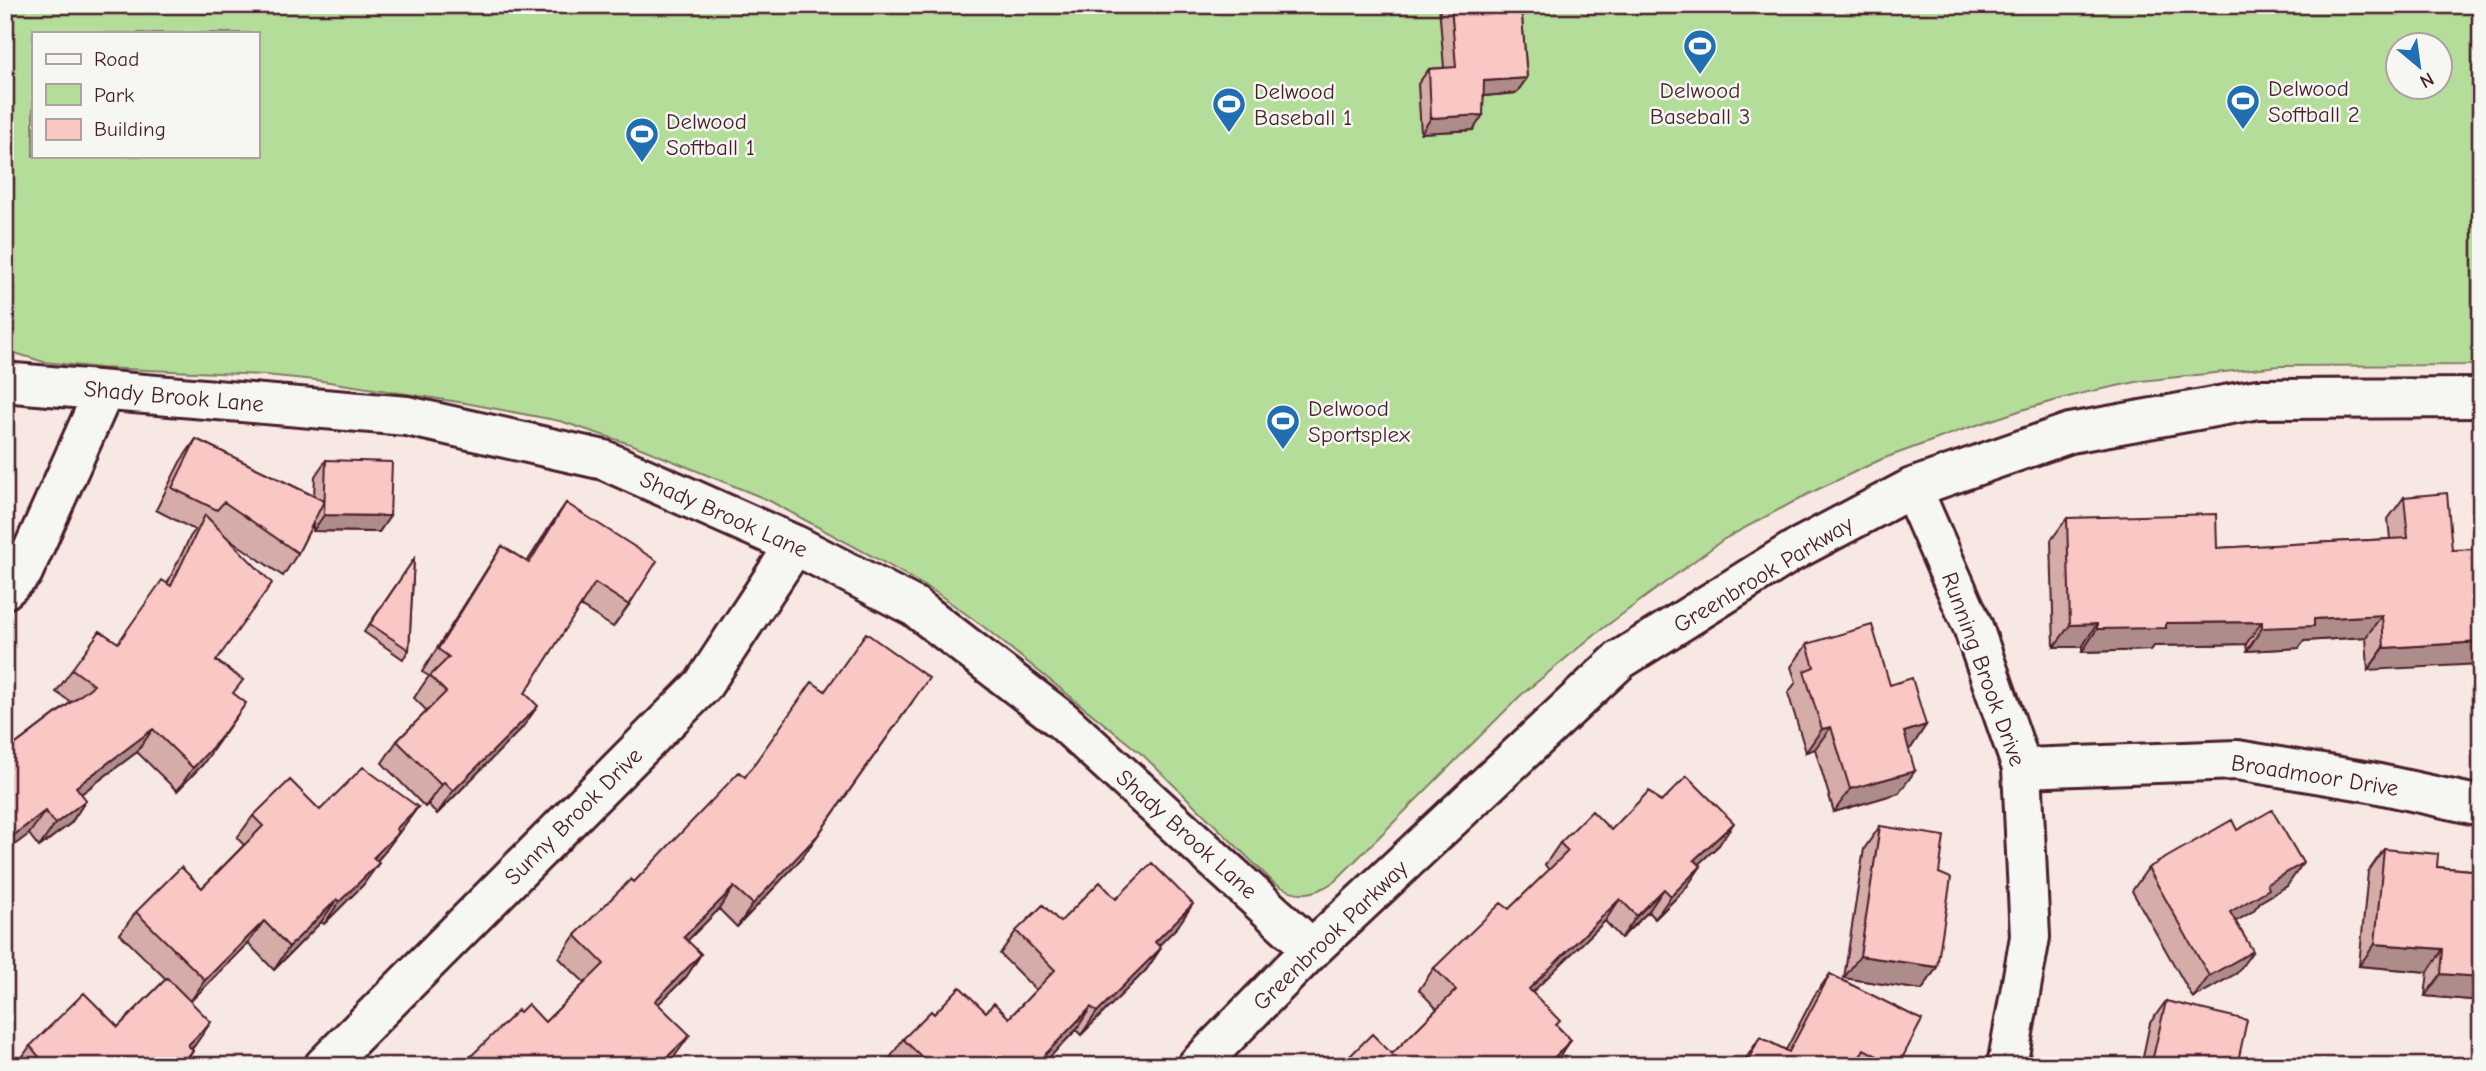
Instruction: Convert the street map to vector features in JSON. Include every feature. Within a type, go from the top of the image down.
[{"type":"street","name":"Shady Brook Lane","points":[[5,381],[407,416],[604,460],[795,545],[915,607],[1052,713],[1312,949]]},
{"type":"street","points":[[5,589],[23,572],[104,391]]},
{"type":"street","name":"Greenbrook Parkway","points":[[1197,1066],[1312,949],[1620,660],[1793,551],[1912,488],[2070,433],[2258,399],[2481,398]]},
{"type":"street","name":"Running Brook Drive","points":[[1912,488],[1973,627],[2022,768],[2030,937],[2007,1066]]},
{"type":"street","name":"Sunny Brook Drive","points":[[324,1066],[703,685],[795,545]]},
{"type":"street","name":"Broadmoor Drive","points":[[2022,768],[2237,760],[2370,782],[2481,806]]},
{"type":"green space","name":"Delwood Sportsplex","points":[[5,5],[2481,5],[2481,365],[2279,366],[2141,381],[2025,409],[1882,459],[1808,494],[1724,539],[1594,635],[1520,696],[1335,881],[1312,892],[1298,893],[1274,883],[1144,756],[984,627],[937,593],[768,500],[636,446],[560,421],[316,380],[265,375],[101,368],[44,362],[5,350]]},
{"type":"building","points":[[1451,5],[1521,5],[1527,78],[1484,81],[1483,115],[1431,118],[1429,69],[1456,67]]},
{"type":"building","points":[[196,439],[324,501],[298,553],[224,502],[217,510],[172,488]]},
{"type":"building","points":[[326,460],[392,462],[390,516],[324,515]]},
{"type":"building","points":[[2447,493],[2452,550],[2481,549],[2481,642],[2384,648],[2382,615],[2314,619],[2314,626],[2262,628],[2262,622],[2166,623],[2166,628],[2097,629],[2097,624],[2070,625],[2067,518],[2216,514],[2217,548],[2408,538],[2404,497]]},
{"type":"building","points":[[566,503],[657,561],[629,605],[595,583],[525,693],[538,706],[453,791],[444,782],[441,785],[397,741],[446,692],[430,676],[449,657],[438,649],[502,546],[529,563]]},
{"type":"building","points":[[205,515],[272,583],[216,661],[243,680],[233,693],[246,703],[218,741],[193,768],[153,729],[76,787],[86,800],[55,824],[45,811],[5,842],[5,738],[12,747],[94,685],[72,669],[100,631],[118,643],[162,580],[171,586]]},
{"type":"building","points":[[414,559],[409,650],[370,624]]},
{"type":"building","points":[[1872,625],[1890,685],[1912,678],[1926,725],[1904,732],[1915,771],[1850,789],[1831,727],[1822,729],[1804,671],[1814,667],[1807,644]]},
{"type":"building","points":[[866,633],[929,678],[817,836],[753,904],[734,887],[684,937],[701,954],[655,1001],[690,1035],[667,1057],[674,1064],[461,1066],[518,1010],[520,1012],[528,1004],[545,1022],[604,964],[575,935],[631,879],[634,882],[739,772],[745,777],[812,682],[825,691]]},
{"type":"building","points":[[363,767],[418,807],[396,829],[399,832],[373,858],[379,863],[339,902],[337,899],[289,947],[264,921],[205,980],[136,912],[181,867],[202,888],[263,826],[253,816],[290,780],[320,810]]},
{"type":"building","points":[[1687,776],[1734,823],[1694,860],[1701,866],[1671,896],[1664,889],[1637,916],[1620,899],[1529,989],[1560,1021],[1556,1025],[1571,1040],[1546,1066],[1340,1066],[1372,1034],[1392,1054],[1456,990],[1434,968],[1501,903],[1509,909],[1568,851],[1560,843],[1592,811],[1611,830],[1649,791],[1661,802]]},
{"type":"building","points":[[2272,810],[2303,863],[2267,884],[2269,889],[2230,912],[2253,951],[2209,976],[2148,868],[2232,820],[2237,830]]},
{"type":"building","points":[[1880,826],[1944,836],[1939,873],[1951,878],[1937,967],[1860,956]]},
{"type":"building","points":[[2384,849],[2438,854],[2437,867],[2481,871],[2481,977],[2441,974],[2443,949],[2375,944]]},
{"type":"building","points":[[1152,863],[1193,904],[1155,942],[1161,948],[1097,1012],[1091,1007],[1037,1063],[1041,1066],[916,1066],[923,1058],[903,1039],[931,1011],[934,1014],[960,987],[986,1012],[994,1003],[1009,1018],[1055,970],[1016,931],[1043,905],[1060,922],[1100,882],[1116,899]]},
{"type":"building","points":[[1830,974],[1922,1020],[1898,1066],[1864,1049],[1855,1066],[1745,1066],[1760,1037],[1789,1052]]},
{"type":"building","points":[[167,978],[211,1022],[188,1045],[193,1051],[178,1066],[35,1066],[41,1059],[30,1046],[84,993],[118,1027]]},
{"type":"building","points":[[2166,1001],[2247,1020],[2237,1066],[2151,1066]]},
{"type":"place","name":"Delwood Baseball 3","points":[[1700,76]]},
{"type":"place","name":"Delwood Softball 2","points":[[2243,131]]},
{"type":"place","name":"Delwood Baseball 1","points":[[1229,134]]},
{"type":"place","name":"Delwood Softball 1","points":[[642,164]]},
{"type":"place","name":"Delwood Sportsplex","points":[[1283,451]]}]
